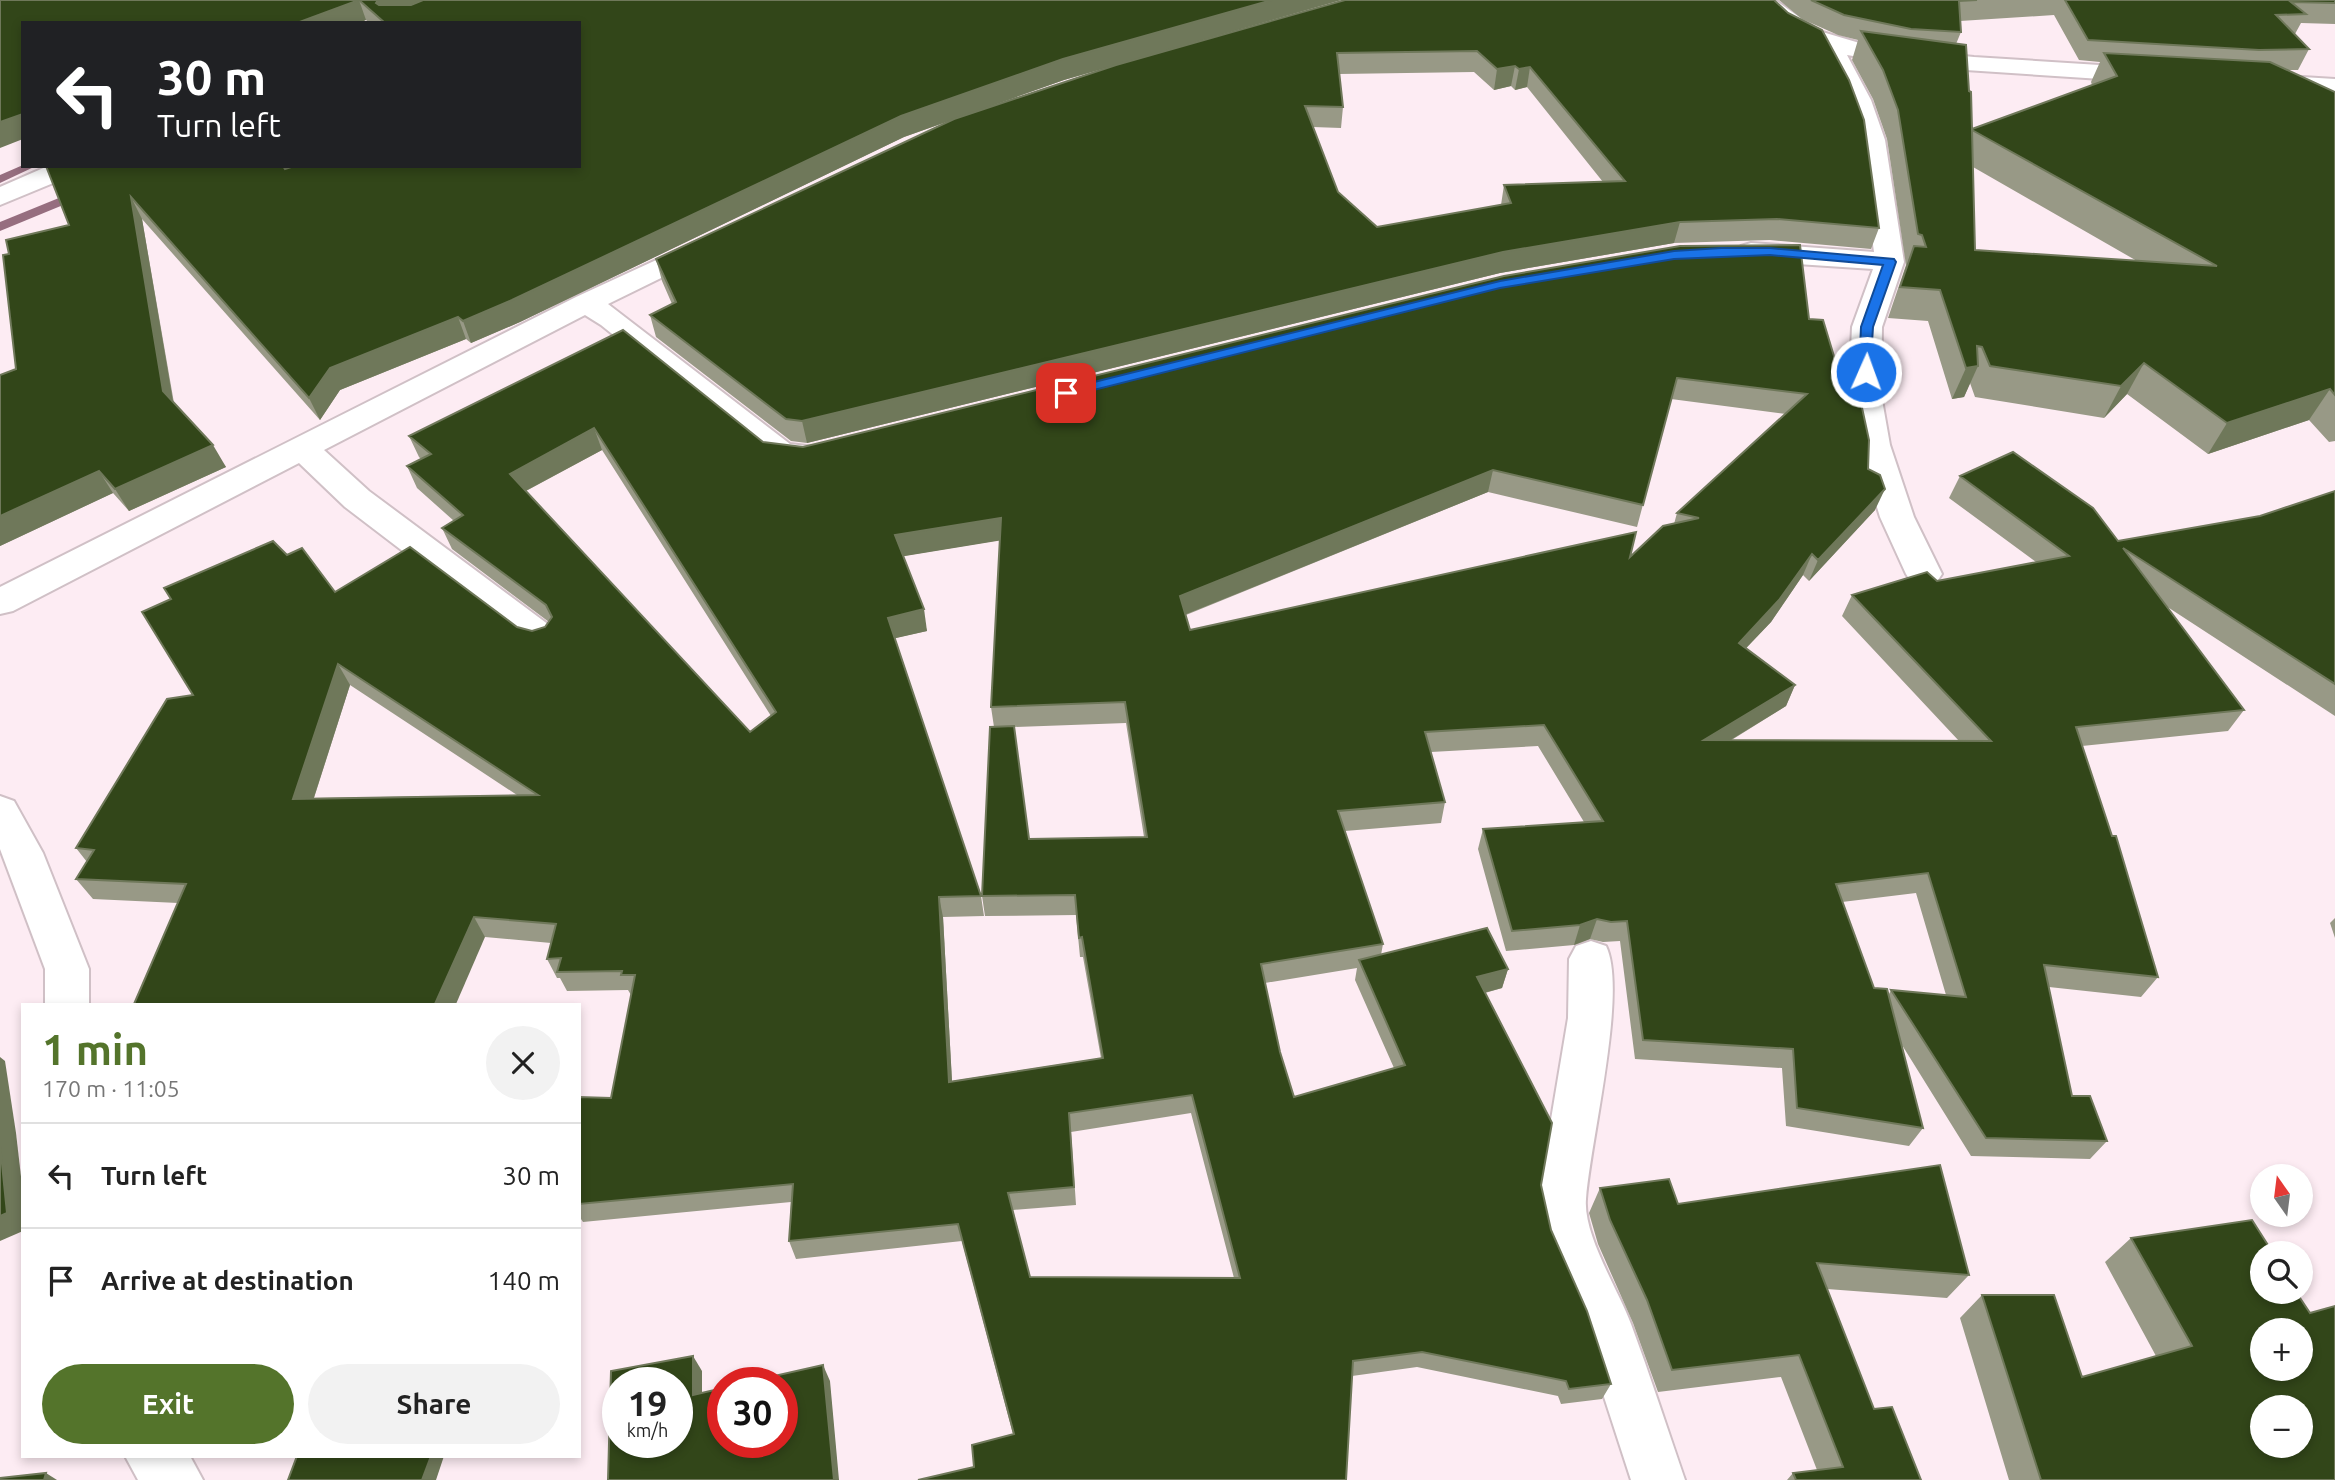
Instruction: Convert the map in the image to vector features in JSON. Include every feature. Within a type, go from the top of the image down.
[{"type":"street","points":[[1762,0],[1783,20],[1828,43],[1878,54],[1936,61],[2169,76]]},
{"type":"street","points":[[1828,43],[1858,100],[1872,140],[1890,262],[1867,327],[1865,394],[1883,476],[1897,517],[1924,574]]},
{"type":"street","points":[[2248,81],[2335,86]]},
{"type":"street","points":[[0,197],[66,168]]},
{"type":"street","points":[[0,602],[586,303],[727,234]]},
{"type":"street","points":[[1721,252],[1770,252],[1890,262]]},
{"type":"street","points":[[586,303],[612,319],[782,454],[807,456],[838,449]]},
{"type":"street","points":[[302,447],[357,499],[540,637]]},
{"type":"street","points":[[0,812],[23,853],[68,969],[67,1003]]},
{"type":"street","points":[[1591,959],[1590,1018],[1561,1203],[1571,1247],[1605,1323],[1658,1480]]},
{"type":"street","points":[[154,1458],[176,1480]]},
{"type":"building","points":[[0,0],[359,0],[302,21],[21,21],[21,115],[0,122]]},
{"type":"building","points":[[359,0],[378,0],[376,3],[379,5],[411,5],[423,0],[1272,0],[1063,59],[901,116],[512,300],[463,321],[458,317],[330,368],[309,398],[131,197],[163,391],[213,445],[115,489],[99,471],[0,516],[0,375],[16,369],[3,255],[9,254],[6,240],[69,225],[47,168],[581,168],[581,21],[383,21]]},
{"type":"building","points":[[1345,0],[1774,0],[1788,13],[1822,30],[1849,80],[1864,120],[1879,228],[1777,219],[1680,222],[1503,252],[802,421],[786,419],[650,315],[676,302],[656,259],[954,119],[1116,65]],"holes":[[[1477,51],[1497,69],[1530,67],[1625,181],[1504,185],[1511,203],[1377,227],[1338,192],[1305,106],[1343,107],[1337,53]]]},
{"type":"building","points":[[1811,0],[1977,0],[1959,1],[1961,32],[1911,29],[1844,15]]},
{"type":"building","points":[[2065,0],[2335,0],[2335,3],[2291,2],[2306,14],[2276,15],[2309,49],[2259,50],[2088,40]]},
{"type":"building","points":[[1861,31],[1966,45],[1972,129],[2117,76],[2104,53],[2270,62],[2335,92],[2335,395],[2330,389],[2227,423],[2144,363],[2121,386],[1990,366],[1982,347],[1977,346],[1978,366],[1966,368],[1940,290],[1900,287],[1914,246],[1926,247],[1922,235],[1918,234],[1898,110],[1883,70]],"holes":[[[1972,130],[2217,266],[1975,250]]]},
{"type":"building","points":[[1800,245],[1809,319],[1823,320],[1843,386],[1858,389],[1869,440],[1868,469],[1880,475],[1885,489],[1818,560],[1812,554],[1779,600],[1739,643],[1795,685],[1704,740],[1991,741],[1852,595],[1927,572],[1937,581],[2069,556],[1960,476],[2013,452],[2093,508],[2118,541],[2260,516],[2335,491],[2335,684],[2123,548],[2244,710],[2076,727],[2112,836],[2116,836],[2158,977],[2044,965],[2072,1096],[2090,1096],[2107,1141],[1986,1138],[1891,990],[1966,997],[1928,873],[1836,884],[1874,988],[1887,989],[1923,1128],[1797,1108],[1793,1049],[1643,1040],[1627,921],[1597,919],[1580,925],[1512,931],[1483,829],[1603,821],[1544,725],[1425,732],[1445,802],[1338,811],[1383,944],[1261,964],[1280,1052],[1294,1097],[1405,1065],[1359,960],[1487,928],[1508,969],[1477,977],[1552,1123],[1541,1185],[1551,1230],[1587,1311],[1611,1384],[1569,1389],[1566,1381],[1422,1352],[1353,1361],[1346,1480],[918,1480],[974,1467],[972,1445],[1014,1434],[958,1224],[789,1241],[793,1184],[581,1204],[581,1097],[611,1098],[635,975],[621,975],[622,971],[557,972],[561,958],[547,959],[556,924],[474,917],[435,1003],[134,1003],[186,884],[76,879],[94,850],[76,848],[167,699],[193,695],[142,612],[171,599],[164,588],[273,541],[287,555],[302,548],[335,592],[410,547],[517,627],[532,631],[545,627],[552,617],[546,605],[442,528],[463,515],[407,466],[431,454],[409,436],[623,330],[763,442],[803,447],[1504,276],[1680,246]],"holes":[[[1677,378],[1807,394],[1677,513],[1699,518],[1663,526],[1630,557],[1636,532],[1190,630],[1180,596],[1493,470],[1643,505]],[[594,428],[776,712],[750,732],[510,474]],[[1001,518],[991,707],[1125,702],[1147,837],[1029,839],[1014,726],[990,727],[982,896],[1075,895],[1079,938],[1082,937],[1103,1058],[949,1082],[939,897],[981,896],[888,618],[924,609],[895,535]],[[338,664],[538,795],[293,799]],[[1192,1095],[1240,1278],[1030,1277],[1008,1193],[1074,1187],[1069,1113]]]},
{"type":"building","points":[[0,1144],[7,1213],[0,1216]]},
{"type":"building","points":[[1940,1165],[1969,1275],[1817,1263],[1874,1409],[1892,1407],[1921,1480],[1796,1480],[1793,1473],[1843,1467],[1799,1355],[1672,1370],[1647,1300],[1610,1220],[1600,1188],[1669,1179],[1678,1204]]},
{"type":"building","points":[[2250,1220],[2250,1227],[2256,1227],[2265,1241],[2250,1241],[2250,1304],[2304,1304],[2310,1313],[2335,1306],[2335,1480],[2041,1480],[1982,1295],[2054,1295],[2082,1377],[2192,1346],[2131,1238]]},
{"type":"building","points":[[693,1356],[693,1367],[633,1367]]},
{"type":"building","points":[[823,1365],[834,1480],[608,1480],[609,1458],[693,1458],[693,1395],[707,1392],[707,1458],[798,1458],[798,1371]]},
{"type":"building","points":[[296,1458],[430,1458],[422,1480],[288,1480]]},
{"type":"building","points":[[46,1473],[44,1480],[0,1480],[0,1478]]},
{"type":"waterway","points":[[0,179],[25,168]]},
{"type":"waterway","points":[[0,227],[81,193]]},
{"type":"route","points":[[1066,393],[1500,285],[1674,255],[1721,252],[1770,252],[1890,262],[1867,327],[1866,372]]}]
